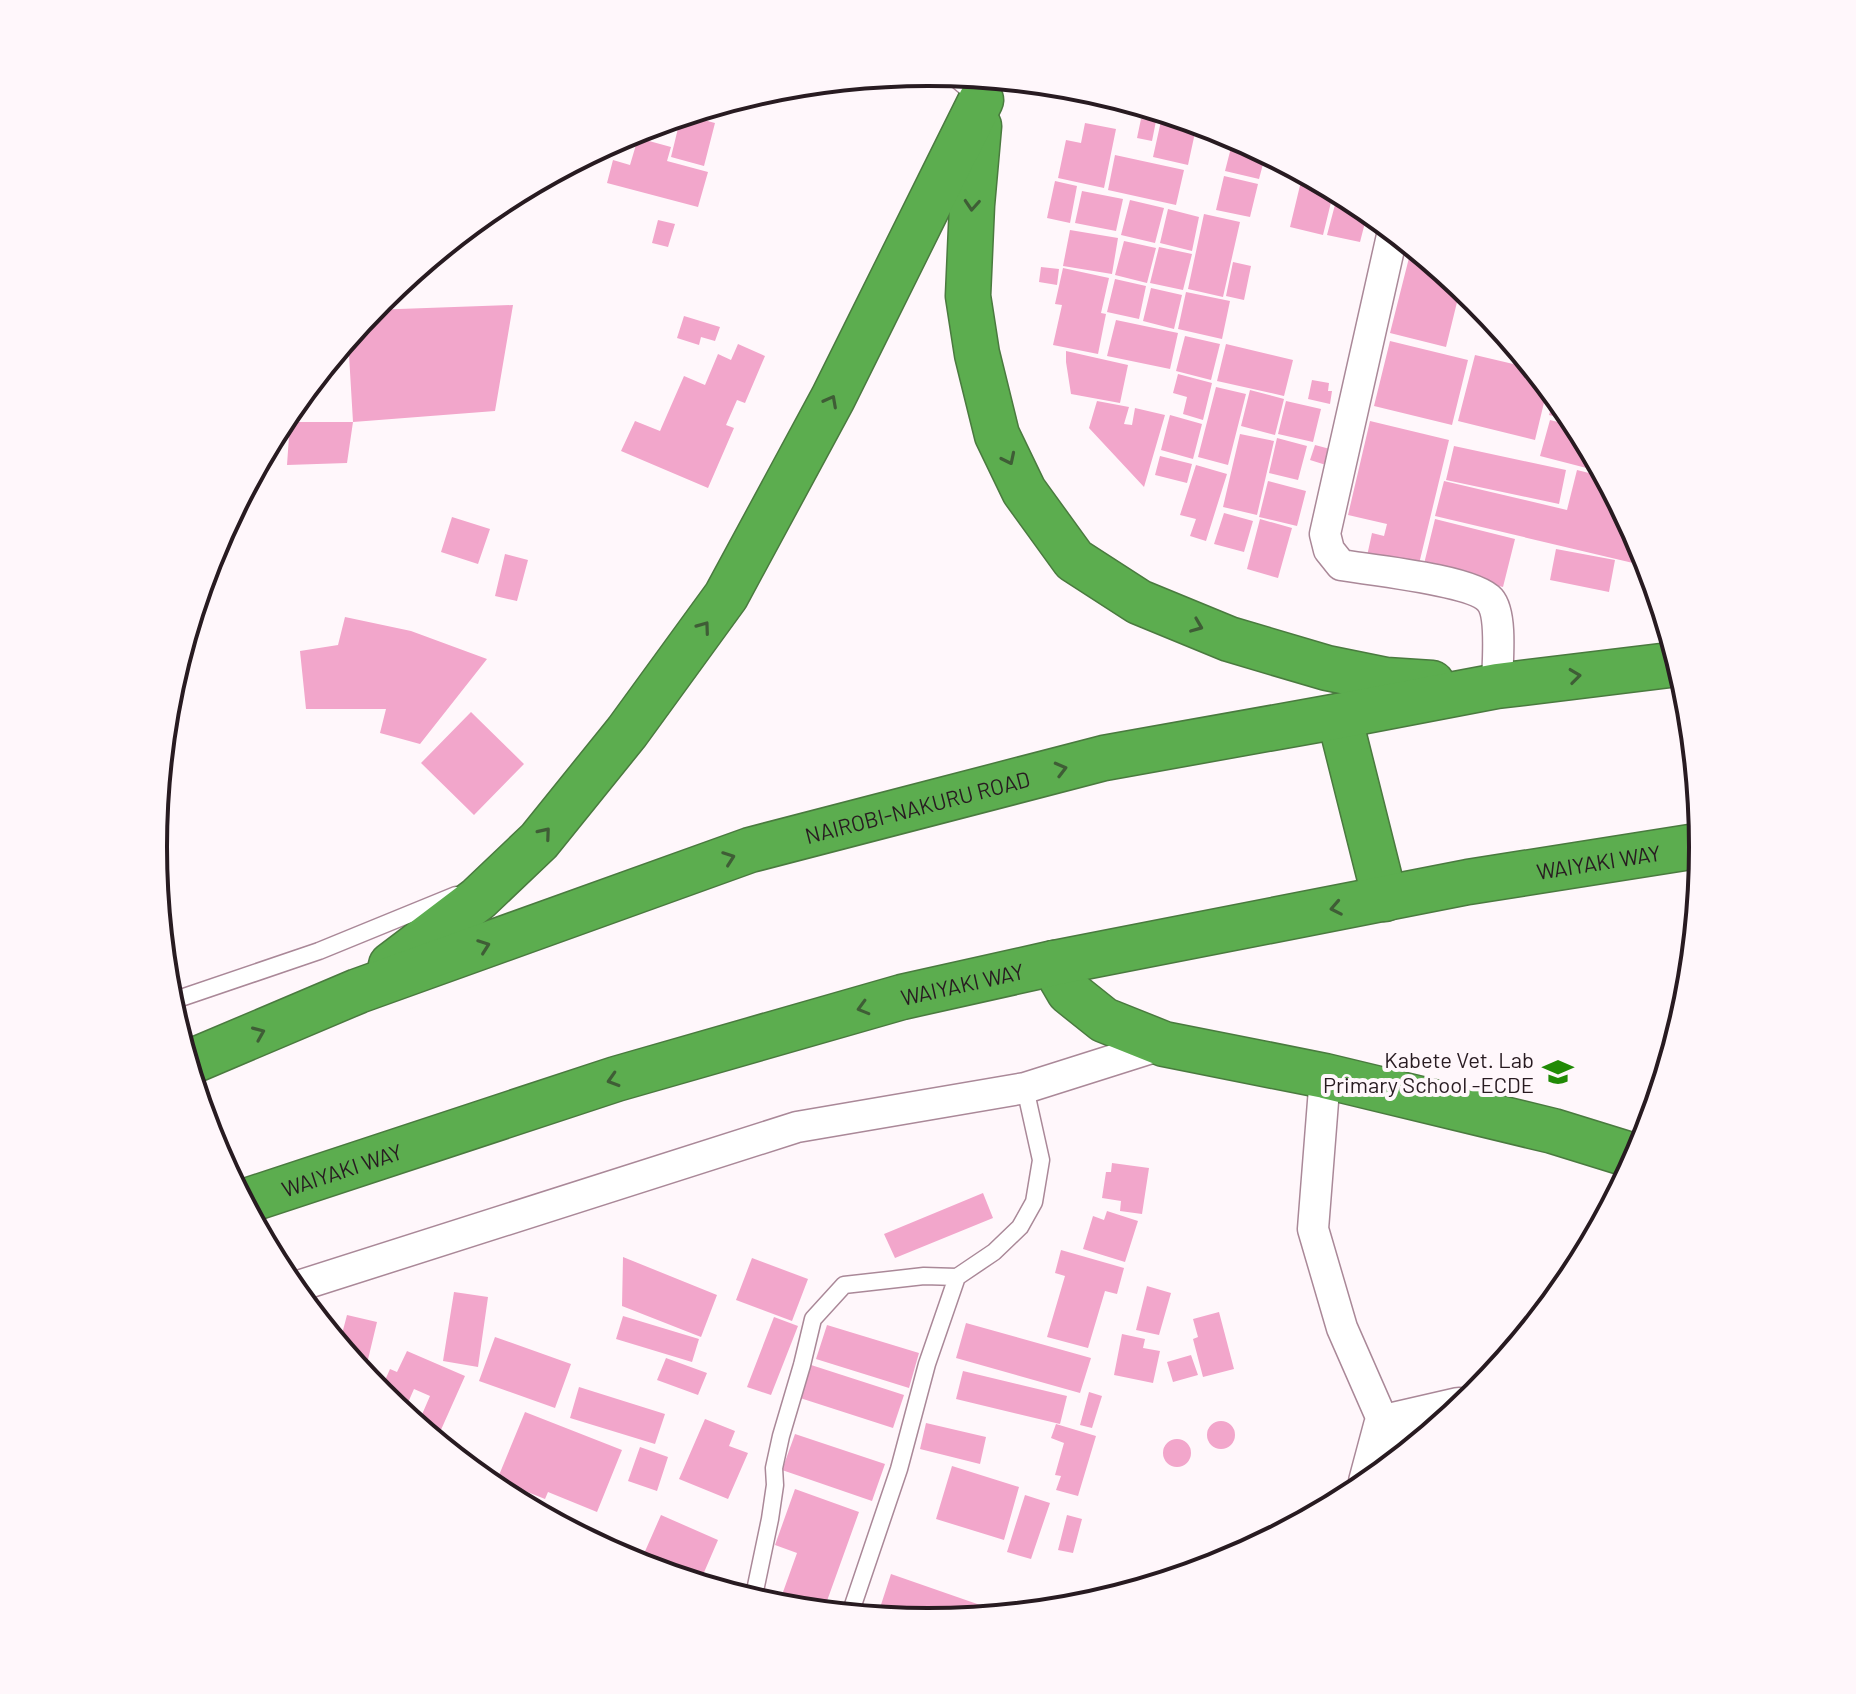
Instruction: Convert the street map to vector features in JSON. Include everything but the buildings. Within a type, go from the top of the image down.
[{"type":"highway","points":[[358,991],[478,899],[539,841],[617,744],[726,596],[833,398],[974,88]]},
{"type":"highway","points":[[976,88],[968,296],[977,354],[997,435],[1024,491],[1074,560],[1139,602],[1229,639],[1327,668],[1386,680],[1497,686]]},
{"type":"highway","name":"NAIROBI-NAKURU ROAD","points":[[197,1059],[358,991],[750,850],[1104,758],[1497,686],[1666,665]]},
{"type":"highway","points":[[1339,716],[1385,899]]},
{"type":"highway","name":"WAIYAKI WAY","points":[[253,1199],[616,1079],[902,997],[1054,963],[1468,882],[1689,847]]},
{"type":"highway","points":[[1054,963],[1069,992],[1104,1020],[1164,1044],[1325,1076],[1553,1131],[1624,1153]]},
{"type":"street","points":[[1390,243],[1325,534],[1329,550],[1341,565],[1454,584],[1478,592],[1491,601],[1498,622],[1497,686]]},
{"type":"street","points":[[305,1284],[797,1127],[1025,1088],[1164,1044]]},
{"type":"street","points":[[1325,1076],[1313,1229],[1342,1328],[1385,1426],[1375,1462]]},
{"type":"street","points":[[1385,1426],[1435,1415]]},
{"type":"lane","points":[[183,997],[319,951],[502,876]]},
{"type":"lane","points":[[756,1586],[770,1519],[774,1468],[813,1319],[844,1285],[924,1276],[957,1277],[994,1252],[1020,1227],[1034,1202],[1041,1160],[1025,1088]]},
{"type":"lane","points":[[854,1604],[895,1483],[927,1364],[957,1277]]},
{"type":"place","name":"Kabete Vet. Lab Primary School -ECDE","points":[[1558,1072]]}]
